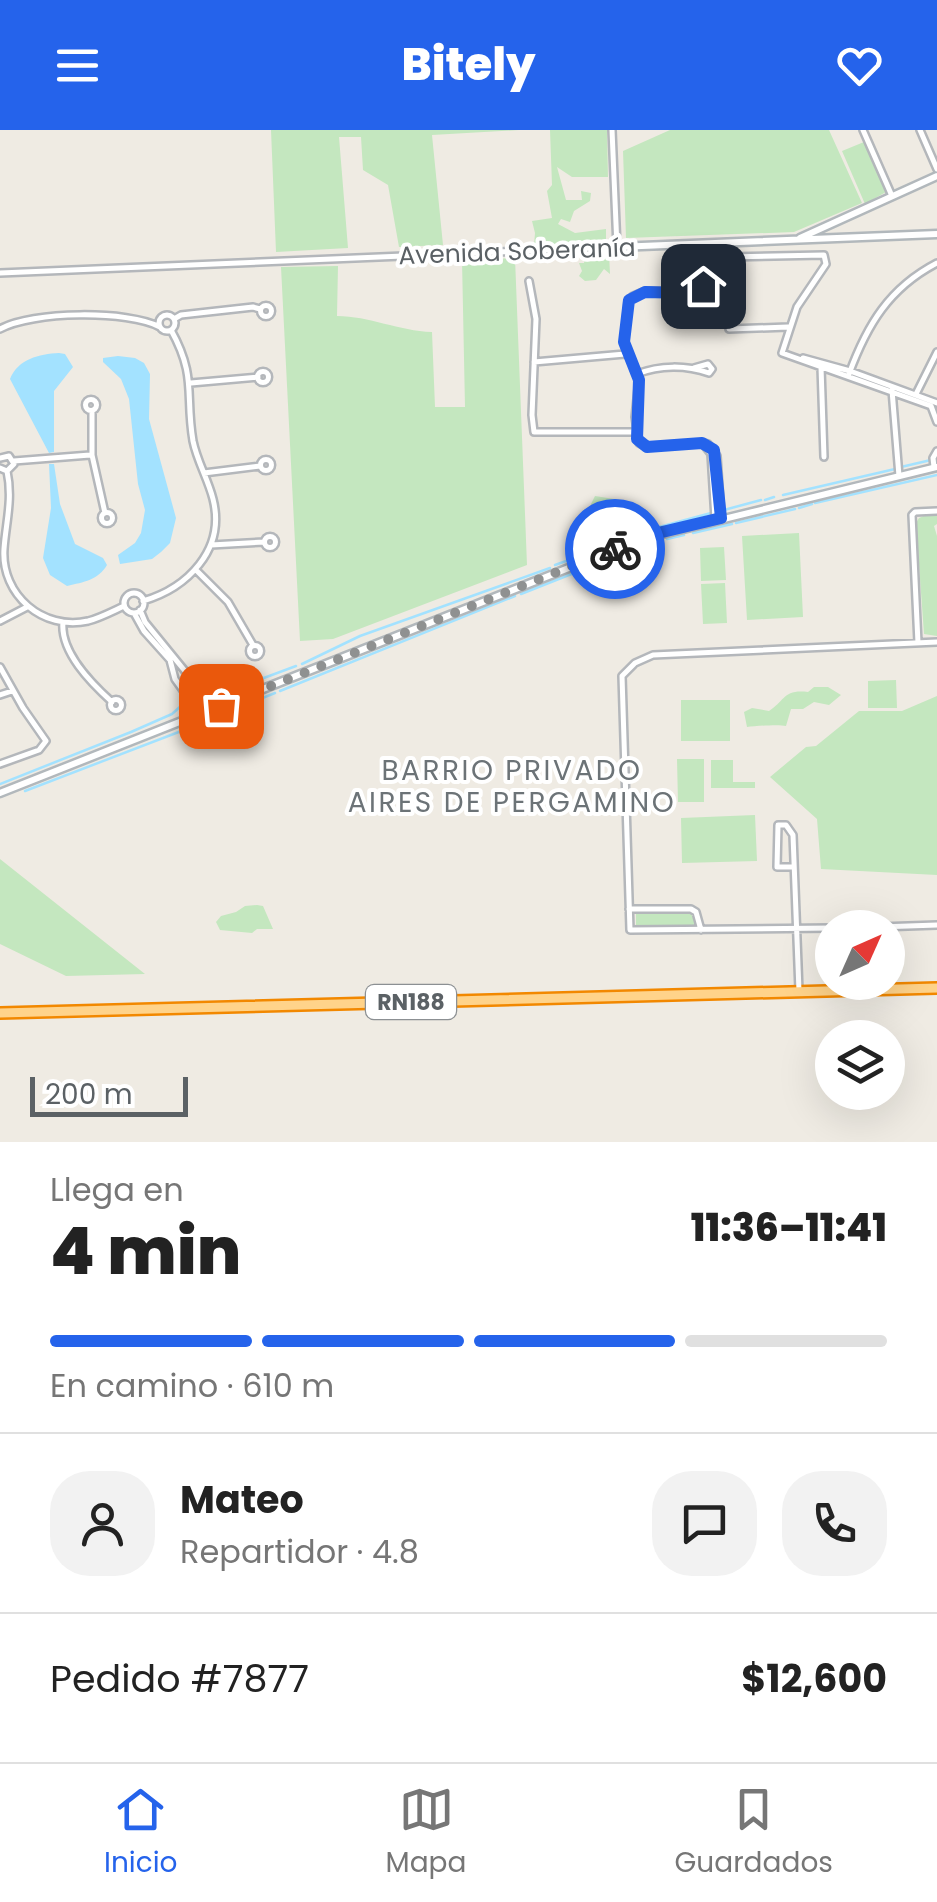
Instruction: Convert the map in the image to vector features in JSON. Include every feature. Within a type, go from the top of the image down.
[{"type":"highway","name":"RN188","points":[[0,1013],[937,988]]},
{"type":"main road","points":[[794,240],[937,176]]},
{"type":"main road","name":"Avenida Soberanía","points":[[617,247],[937,234]]},
{"type":"main road","points":[[0,793],[642,539],[936,467]]},
{"type":"street","points":[[612,130],[617,247]]},
{"type":"street","points":[[862,130],[892,196]]},
{"type":"street","points":[[920,130],[937,169]]},
{"type":"street","name":"Avenida Soberanía","points":[[0,273],[617,247]]},
{"type":"street","points":[[728,256],[816,253],[826,257],[826,264],[805,292],[788,327],[782,353],[849,374]]},
{"type":"street","points":[[849,374],[882,306],[903,285],[937,263]]},
{"type":"street","points":[[529,282],[535,304],[534,432],[636,432]]},
{"type":"street","points":[[688,293],[645,292],[628,302],[626,354],[640,388],[636,432],[643,446],[708,444],[716,456],[718,518]]},
{"type":"street","points":[[188,691],[174,680],[174,670],[165,652],[144,631],[137,612],[143,601],[170,592],[196,570],[211,544],[216,514],[194,443],[190,383],[183,352],[171,330],[174,319],[181,315],[260,309]]},
{"type":"street","points":[[0,329],[40,316],[174,319]]},
{"type":"street","points":[[160,327],[164,316]]},
{"type":"street","points":[[142,317],[171,330]]},
{"type":"street","points":[[729,329],[788,327]]},
{"type":"street","points":[[915,397],[937,352]]},
{"type":"street","points":[[534,362],[626,354]]},
{"type":"street","points":[[789,357],[812,359],[937,403]]},
{"type":"street","points":[[821,367],[824,457]]},
{"type":"street","points":[[637,374],[660,368],[694,368]]},
{"type":"street","points":[[190,383],[258,378]]},
{"type":"street","points":[[892,389],[899,476]]},
{"type":"street","points":[[915,397],[931,406],[937,422]]},
{"type":"street","points":[[92,411],[92,455],[105,513]]},
{"type":"street","points":[[0,446],[2,457],[11,457],[14,462]]},
{"type":"street","points":[[936,467],[933,458],[937,451]]},
{"type":"street","points":[[92,455],[14,462],[4,469],[11,502],[2,548],[10,582],[27,608],[63,622],[88,621],[124,606],[137,612],[189,676],[188,691],[198,715]]},
{"type":"street","points":[[204,473],[260,466]]},
{"type":"street","points":[[918,643],[912,516],[915,512],[937,512]]},
{"type":"street","points":[[211,544],[264,542]]},
{"type":"street","points":[[196,570],[228,602],[254,645]]},
{"type":"street","points":[[124,606],[126,597],[132,594],[138,594],[143,601]]},
{"type":"street","points":[[0,621],[27,608]]},
{"type":"street","points":[[63,622],[62,631],[79,666],[112,702]]},
{"type":"street","points":[[815,928],[630,930],[621,683],[629,666],[653,656],[937,642]]},
{"type":"street","points":[[174,670],[182,666]]},
{"type":"street","points":[[0,667],[46,740],[39,750],[0,764]]},
{"type":"street","points":[[0,695],[12,691]]},
{"type":"street","points":[[794,866],[777,867],[778,825],[786,826],[793,835],[799,991]]},
{"type":"street","points":[[629,909],[692,909],[701,930]]},
{"type":"street","points":[[905,926],[937,925]]},
{"type":"green space","points":[[271,130],[519,130],[432,135],[443,245],[399,247],[388,185],[363,170],[361,137],[339,137],[348,248],[276,252]]},
{"type":"green space","points":[[550,130],[607,130],[608,177],[572,177],[557,167],[566,200],[582,200],[581,191],[591,193],[590,201],[574,211],[570,222],[561,219],[558,224],[575,233],[606,229],[606,243],[534,245],[532,221],[552,218],[547,191],[552,185]]},
{"type":"green space","points":[[670,130],[829,130],[862,203],[794,232],[626,238],[623,151]]},
{"type":"green space","points":[[864,142],[886,192],[865,204],[842,151]]},
{"type":"green space","points":[[609,253],[610,274],[604,269],[596,280],[585,281],[579,276],[579,263],[584,263],[585,254]]},
{"type":"green space","points":[[515,258],[527,565],[333,639],[300,641],[281,267],[338,266],[337,316],[432,332],[435,407],[465,407],[462,260]]},
{"type":"green space","points":[[595,496],[627,501],[630,534],[624,537],[609,532],[617,518],[612,515],[597,516],[598,524],[608,528],[604,536],[593,533],[591,504]]},
{"type":"green space","points":[[926,515],[937,516],[937,636],[924,634],[916,523]]},
{"type":"green space","points":[[799,533],[803,617],[747,620],[742,536]]},
{"type":"green space","points":[[724,547],[726,580],[701,581],[700,548]]},
{"type":"green space","points":[[725,583],[727,623],[703,624],[701,584]]},
{"type":"green space","points":[[896,680],[897,708],[868,708],[868,681]]},
{"type":"green space","points":[[814,687],[828,687],[841,695],[829,705],[814,702],[803,709],[791,709],[786,726],[747,727],[744,712],[752,708],[769,711],[789,694],[808,692]]},
{"type":"green space","points":[[937,696],[937,875],[821,869],[817,819],[770,777],[859,711],[902,711]]},
{"type":"green space","points":[[681,700],[730,700],[730,741],[681,741]]},
{"type":"green space","points":[[677,759],[704,759],[704,802],[678,802]]},
{"type":"green space","points":[[711,760],[733,760],[733,782],[755,782],[755,788],[711,788]]},
{"type":"green space","points":[[755,815],[757,861],[682,863],[681,818]]},
{"type":"green space","points":[[0,859],[145,974],[66,976],[0,944]]},
{"type":"green space","points":[[263,906],[273,929],[252,933],[220,930],[216,922],[221,916]]},
{"type":"green space","points":[[690,911],[697,927],[636,928],[636,912]]},
{"type":"water","points":[[65,354],[73,367],[54,391],[54,452],[49,453],[10,379],[30,359]]},
{"type":"water","points":[[118,356],[144,363],[150,374],[149,419],[176,518],[170,543],[161,552],[152,559],[120,564],[118,555],[135,543],[141,533],[145,510],[138,484],[129,399],[121,379],[103,362],[103,358]]},
{"type":"water","points":[[49,464],[54,464],[60,504],[75,544],[103,558],[107,565],[85,582],[67,586],[50,575],[43,558],[51,508]]},
{"type":"waterway","points":[[901,467],[931,460]]},
{"type":"waterway","points":[[783,495],[895,469]]},
{"type":"waterway","points":[[815,503],[937,475]]},
{"type":"waterway","points":[[765,500],[774,497]]},
{"type":"waterway","points":[[724,510],[761,500]]},
{"type":"waterway","points":[[799,508],[812,504]]},
{"type":"waterway","points":[[736,523],[795,509]]},
{"type":"waterway","points":[[637,533],[711,513]]},
{"type":"waterway","points":[[693,533],[732,524]]},
{"type":"waterway","points":[[612,543],[633,535]]},
{"type":"waterway","points":[[667,539],[684,535]]},
{"type":"waterway","points":[[641,547],[659,542]]},
{"type":"waterway","points":[[584,555],[606,545]]},
{"type":"waterway","points":[[521,594],[637,548]]},
{"type":"waterway","points":[[555,565],[580,556]]},
{"type":"waterway","points":[[302,664],[360,636],[550,568]]},
{"type":"waterway","points":[[280,691],[515,596]]},
{"type":"waterway","points":[[200,698],[210,698],[296,666]]},
{"type":"waterway","points":[[228,712],[275,693]]},
{"type":"waterway","points":[[0,784],[131,732],[172,714],[182,705]]},
{"type":"waterway","points":[[25,791],[210,720]]},
{"type":"way so far","points":[[221,706],[615,549]]},
{"type":"district","name":"BARRIO PRIVADO AIRES DE PERGAMINO","points":[[512,786]]},
{"type":"route","points":[[615,549],[658,533],[721,518],[716,456],[708,444],[647,447],[637,439],[639,380],[624,342],[628,302],[633,296],[645,292],[688,293],[697,284],[703,286]]}]
